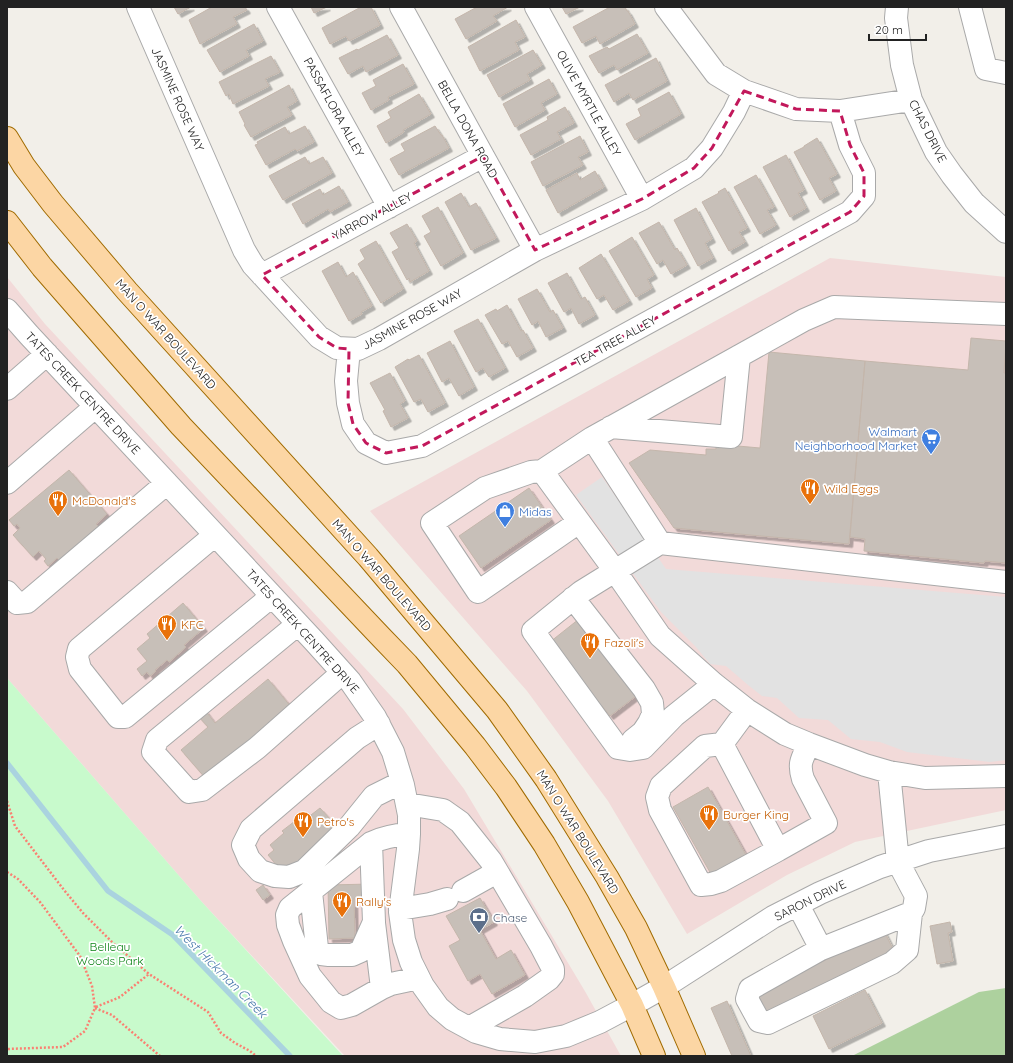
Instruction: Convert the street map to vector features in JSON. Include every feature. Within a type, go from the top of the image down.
[{"type":"main road","name":"MAN O WAR BOULEVARD","points":[[7,138],[24,166],[40,188],[92,251],[368,557],[497,710],[546,779],[607,877],[636,928],[694,1056]]},
{"type":"main road","points":[[7,222],[42,267],[181,426],[407,664],[475,746],[506,787],[544,844],[578,902],[632,1005],[654,1056]]},
{"type":"street","name":"JASMINE ROSE WAY","points":[[138,7],[244,250],[253,265],[319,337],[337,348],[358,349],[379,339],[535,250],[642,199],[694,168],[712,148],[734,112],[744,91]]},
{"type":"street","name":"PASSAFLORA ALLEY","points":[[278,7],[389,207]]},
{"type":"street","name":"BELLA DONA ROAD","points":[[402,7],[535,250]]},
{"type":"street","name":"OLIVE MYRTLE ALLEY","points":[[536,7],[642,199]]},
{"type":"street","points":[[666,7],[716,74],[744,91],[796,109],[840,111],[911,100]]},
{"type":"street","name":"CHAS DRIVE","points":[[897,7],[896,18],[902,65],[911,100],[936,152],[974,203],[1006,232]]},
{"type":"street","points":[[970,7],[986,69],[1006,73]]},
{"type":"street","name":"TEA TREE ALLEY","points":[[349,348],[346,381],[348,403],[353,424],[366,443],[386,453],[422,446],[850,212],[864,196],[864,173],[850,145],[840,111]]},
{"type":"street","name":"YARROW ALLEY","points":[[262,275],[483,156]]},
{"type":"street","points":[[579,522],[478,592],[432,523],[485,488],[531,472],[542,471],[611,427],[804,320],[834,307],[1006,314]]},
{"type":"street","name":"TATES CREEK CENTRE DRIVE","points":[[7,310],[95,407],[350,681],[375,717],[393,752],[402,782],[409,815],[408,849],[400,909],[404,940],[410,962],[423,986],[438,1007],[452,1019],[476,1032],[500,1039],[521,1048],[535,1042],[566,1036],[600,1022],[632,1005]]},
{"type":"street","points":[[7,389],[47,354]]},
{"type":"street","points":[[611,427],[731,437],[739,356]]},
{"type":"street","points":[[7,483],[95,407]]},
{"type":"street","points":[[592,438],[660,543]]},
{"type":"street","points":[[542,471],[660,636],[714,684],[747,710],[785,734],[865,765],[889,772],[925,778],[1006,776]]},
{"type":"street","points":[[7,592],[17,603],[27,602],[167,483]]},
{"type":"street","points":[[215,535],[78,649],[77,657],[80,669],[118,717],[125,717],[272,596]]},
{"type":"street","points":[[714,684],[674,716],[643,748],[630,750],[618,748],[534,631],[577,595],[660,543],[1006,582]]},
{"type":"street","points":[[577,595],[674,716]]},
{"type":"street","points":[[577,595],[644,689],[652,703],[650,723],[643,732],[618,748]]},
{"type":"street","points":[[298,624],[157,740],[153,752],[189,792],[202,790],[257,748],[342,673]]},
{"type":"street","points":[[747,710],[722,744],[705,746],[661,786],[657,797],[660,810],[701,885],[721,881],[826,823],[803,779],[801,772],[800,765],[809,744]]},
{"type":"street","points":[[379,724],[357,738],[251,829],[243,845],[248,859],[260,871],[275,876],[289,877],[304,871],[349,828],[374,796],[402,782]]},
{"type":"street","points":[[722,744],[778,850]]},
{"type":"street","points":[[889,772],[898,862],[916,896],[914,908],[911,913],[907,950],[892,963],[768,1024],[759,1021],[747,998],[750,989],[821,949],[911,913]]},
{"type":"street","points":[[407,804],[443,810],[460,822],[491,861],[553,969],[553,974],[550,979],[525,996],[469,1028]]},
{"type":"street","points":[[409,834],[390,836],[378,839],[371,843],[290,908],[287,915],[288,925],[294,941],[310,976],[331,1002],[341,1008],[352,1005],[391,984],[419,978]]},
{"type":"street","name":"SARON DRIVE","points":[[632,1005],[664,987],[773,917],[820,893],[873,870],[929,851],[1006,836]]},
{"type":"street","points":[[371,843],[374,922],[382,988]]},
{"type":"street","points":[[400,909],[430,904],[455,895],[497,872]]},
{"type":"street","points":[[311,892],[317,948],[321,954],[352,956],[361,951],[374,922]]},
{"type":"street","points":[[798,905],[821,949]]},
{"type":"path","points":[[7,801],[15,826],[83,913],[113,943],[149,974],[208,1012],[221,1033],[256,1056]]},
{"type":"path","points":[[7,872],[18,879],[40,902],[80,956],[92,986],[95,1008],[86,1031],[63,1048],[7,1049]]},
{"type":"path","points":[[95,1008],[120,996],[149,974]]},
{"type":"path","points":[[95,1008],[112,1015],[160,1056]]},
{"type":"highlighted area","points":[[744,91],[796,109],[840,111],[850,145],[864,173],[864,196],[850,212],[422,446],[386,453],[366,443],[353,424],[348,403],[349,349],[337,348],[319,337],[262,275],[483,156],[535,250],[642,199],[694,168],[712,148]]},
{"type":"shaded area","points":[[830,258],[1006,277],[1006,810],[855,842],[787,875],[687,934],[608,801],[527,691],[370,511]]},
{"type":"shaded area","points":[[7,277],[45,324],[403,709],[464,789],[586,993],[621,1056],[345,1056],[201,901],[7,678]]},
{"type":"shaded area","points":[[602,477],[666,569],[1006,597],[1006,760],[990,762],[907,752],[880,742],[851,739],[828,720],[799,718],[777,698],[762,696],[726,666],[710,664],[696,647],[661,612],[576,495]]},
{"type":"green space","name":"Belleau Woods Park","points":[[7,678],[201,901],[343,1056],[7,1056]]},
{"type":"green space","points":[[1006,988],[1006,1056],[852,1056],[979,992]]},
{"type":"building","points":[[174,7],[191,7],[178,14]]},
{"type":"building","points":[[212,7],[245,7],[247,10],[233,17],[237,24],[200,44],[189,20]]},
{"type":"building","points":[[311,7],[327,7],[314,13]]},
{"type":"building","points":[[361,7],[371,7],[380,25],[349,41],[346,36],[330,44],[322,28]]},
{"type":"building","points":[[477,7],[508,7],[493,16],[497,21],[466,39],[455,19]]},
{"type":"building","points":[[562,7],[580,7],[566,14]]},
{"type":"building","points":[[610,7],[625,7],[635,24],[600,44],[596,36],[582,43],[573,27]]},
{"type":"building","points":[[516,20],[525,37],[515,42],[519,50],[480,71],[468,47]]},
{"type":"building","points":[[254,24],[263,41],[246,50],[249,56],[220,72],[207,50]]},
{"type":"building","points":[[637,34],[648,53],[617,70],[614,65],[599,73],[589,56],[607,47],[609,49]]},
{"type":"building","points":[[387,35],[398,55],[366,72],[363,66],[348,74],[339,58]]},
{"type":"building","points":[[533,50],[542,65],[527,74],[530,80],[499,97],[487,75]]},
{"type":"building","points":[[271,56],[280,72],[265,79],[269,86],[233,104],[229,94],[226,96],[219,82]]},
{"type":"building","points":[[656,58],[667,81],[633,100],[629,93],[614,102],[605,85]]},
{"type":"building","points":[[403,64],[414,84],[388,97],[389,100],[371,110],[362,93],[376,86],[373,80]]},
{"type":"building","points":[[549,79],[557,94],[541,103],[545,110],[515,127],[503,104]]},
{"type":"building","points":[[289,85],[297,101],[287,107],[292,115],[251,137],[239,112]]},
{"type":"building","points":[[669,92],[681,114],[635,140],[626,124],[641,116],[638,109]]},
{"type":"building","points":[[419,94],[431,114],[403,130],[404,132],[386,143],[377,126],[391,118],[388,112]]},
{"type":"building","points":[[565,107],[574,123],[557,132],[561,139],[531,155],[520,135],[548,120],[547,117]]},
{"type":"building","points":[[305,126],[314,142],[297,151],[295,149],[266,165],[255,145],[258,144],[257,142],[285,127],[289,134]]},
{"type":"building","points":[[435,126],[449,148],[399,175],[390,159],[405,151],[401,144]]},
{"type":"building","points":[[580,136],[588,152],[578,157],[583,165],[543,186],[531,162]]},
{"type":"building","points":[[817,138],[837,174],[829,178],[836,191],[820,200],[794,152]]},
{"type":"building","points":[[786,155],[804,190],[798,193],[806,208],[790,217],[763,167]]},
{"type":"building","points":[[305,157],[309,164],[323,157],[332,173],[283,200],[269,176]]},
{"type":"building","points":[[595,171],[604,187],[558,213],[546,190],[577,173],[580,180]]},
{"type":"building","points":[[756,175],[774,207],[767,210],[776,225],[760,234],[734,187]]},
{"type":"building","points":[[339,186],[348,202],[330,212],[328,209],[303,224],[292,204],[320,189],[323,195]]},
{"type":"building","points":[[725,188],[747,228],[739,232],[745,242],[729,251],[702,202]]},
{"type":"building","points":[[461,193],[469,207],[476,203],[496,238],[471,250],[445,202]]},
{"type":"building","points":[[438,207],[463,253],[441,266],[424,236],[431,232],[422,216]]},
{"type":"building","points":[[696,208],[712,239],[705,243],[713,258],[698,266],[674,220]]},
{"type":"building","points":[[659,222],[675,250],[677,248],[687,265],[671,274],[663,260],[657,264],[639,233]]},
{"type":"building","points":[[407,224],[417,241],[414,243],[429,271],[410,282],[409,278],[407,280],[392,252],[399,248],[390,233]]},
{"type":"building","points":[[632,237],[654,275],[647,279],[652,288],[636,297],[609,251]]},
{"type":"building","points":[[376,241],[403,289],[381,303],[358,264],[365,259],[360,250]]},
{"type":"building","points":[[601,254],[629,301],[613,310],[604,295],[597,299],[579,268]]},
{"type":"building","points":[[338,262],[346,277],[353,272],[372,306],[361,312],[362,314],[349,321],[322,271]]},
{"type":"building","points":[[567,273],[581,299],[585,297],[595,315],[579,324],[571,308],[564,312],[548,283]]},
{"type":"building","points":[[537,289],[550,312],[553,310],[563,328],[546,337],[538,321],[532,325],[518,299]]},
{"type":"building","points":[[507,305],[521,331],[523,330],[533,348],[517,357],[508,341],[502,344],[485,315],[496,309],[497,311]]},
{"type":"building","points":[[478,319],[505,368],[489,377],[483,368],[476,372],[454,331]]},
{"type":"building","name":"Walmart Neighborhood Market","points":[[971,338],[1006,341],[1004,373],[1006,373],[1006,563],[985,561],[984,563],[864,551],[865,539],[850,537],[865,361],[968,370]]},
{"type":"building","points":[[450,341],[474,387],[459,396],[449,378],[442,382],[427,353]]},
{"type":"building","points":[[769,352],[865,361],[849,544],[674,528],[629,463],[650,450],[706,455],[706,449],[716,449],[716,444],[760,448]]},
{"type":"building","points":[[419,355],[445,403],[428,412],[421,399],[414,402],[395,367],[408,359],[409,360]]},
{"type":"building","points":[[390,373],[405,401],[400,404],[408,418],[391,427],[383,411],[385,410],[370,383]]},
{"type":"building","name":"McDonald's","points":[[69,470],[107,514],[96,524],[99,527],[59,560],[57,558],[48,566],[44,561],[46,559],[39,551],[33,557],[13,535],[20,528],[17,524],[14,526],[9,520]]},
{"type":"building","name":"Midas","points":[[529,488],[551,520],[481,568],[459,536]]},
{"type":"building","name":"KFC","points":[[183,603],[204,628],[184,645],[186,647],[169,662],[167,660],[150,676],[147,672],[142,676],[137,669],[147,661],[137,649],[150,638],[147,634]]},
{"type":"building","name":"Fazoli's","points":[[579,619],[636,696],[610,716],[602,706],[601,707],[550,642]]},
{"type":"building","points":[[268,679],[292,708],[207,780],[181,750],[208,727],[198,716],[205,710],[215,723]]},
{"type":"building","name":"Burger King","points":[[708,787],[746,855],[711,874],[673,807]]},
{"type":"building","points":[[320,808],[341,831],[291,871],[283,873],[268,855],[274,850],[270,845],[284,833],[282,831],[295,821],[298,825]]},
{"type":"building","name":"Rally's","points":[[370,884],[370,897],[354,898],[355,938],[329,939],[328,885]]},
{"type":"building","points":[[263,885],[270,895],[263,900],[256,890]]},
{"type":"building","points":[[480,898],[494,922],[480,930],[496,959],[511,950],[525,975],[492,994],[480,974],[468,981],[449,946],[460,940],[446,916]]},
{"type":"building","points":[[950,922],[952,932],[948,933],[953,961],[937,964],[930,926]]},
{"type":"building","points":[[884,931],[894,951],[761,1017],[751,997]]},
{"type":"building","points":[[865,990],[882,1023],[829,1049],[813,1016]]},
{"type":"building","points":[[727,1001],[751,1056],[732,1056],[711,1008]]},
{"type":"waterway","name":"West Hickman Creek","points":[[7,763],[108,891],[173,935],[290,1056]]},
{"type":"place","name":"Walmart Neighborhood Market","points":[[931,455]]},
{"type":"place","name":"Wild Eggs","points":[[810,505]]},
{"type":"place","name":"McDonald's","points":[[58,517]]},
{"type":"place","name":"Midas","points":[[505,528]]},
{"type":"place","name":"KFC","points":[[167,641]]},
{"type":"place","name":"Fazoli's","points":[[590,659]]},
{"type":"place","name":"Burger King","points":[[709,831]]},
{"type":"place","name":"Petro's","points":[[303,838]]},
{"type":"place","name":"Rally's","points":[[342,918]]},
{"type":"place","name":"Chase","points":[[479,934]]}]
